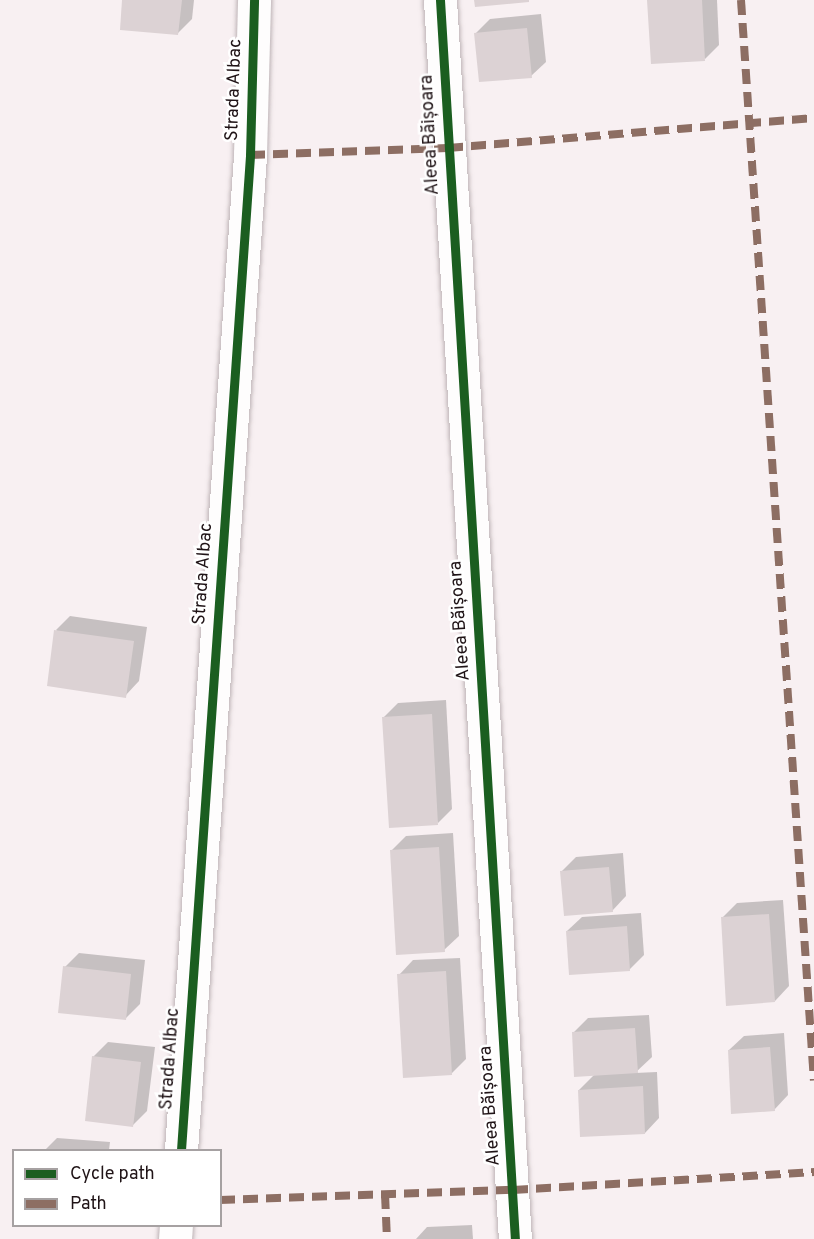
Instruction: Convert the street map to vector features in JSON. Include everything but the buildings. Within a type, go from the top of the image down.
[{"type":"street","name":"Strada Albac","points":[[181,1149],[250,155],[254,0]]},
{"type":"street","name":"Aleea Băișoara","points":[[440,0],[515,1239]]},
{"type":"marked path","points":[[741,0],[814,1081]]},
{"type":"marked path","points":[[250,155],[448,148],[814,118]]},
{"type":"marked path","points":[[222,1200],[513,1190],[814,1172]]},
{"type":"marked path","points":[[385,1194],[387,1239]]},
{"type":"cycle path","points":[[181,1149],[250,155],[254,0]]},
{"type":"cycle path","points":[[440,0],[515,1239]]}]
